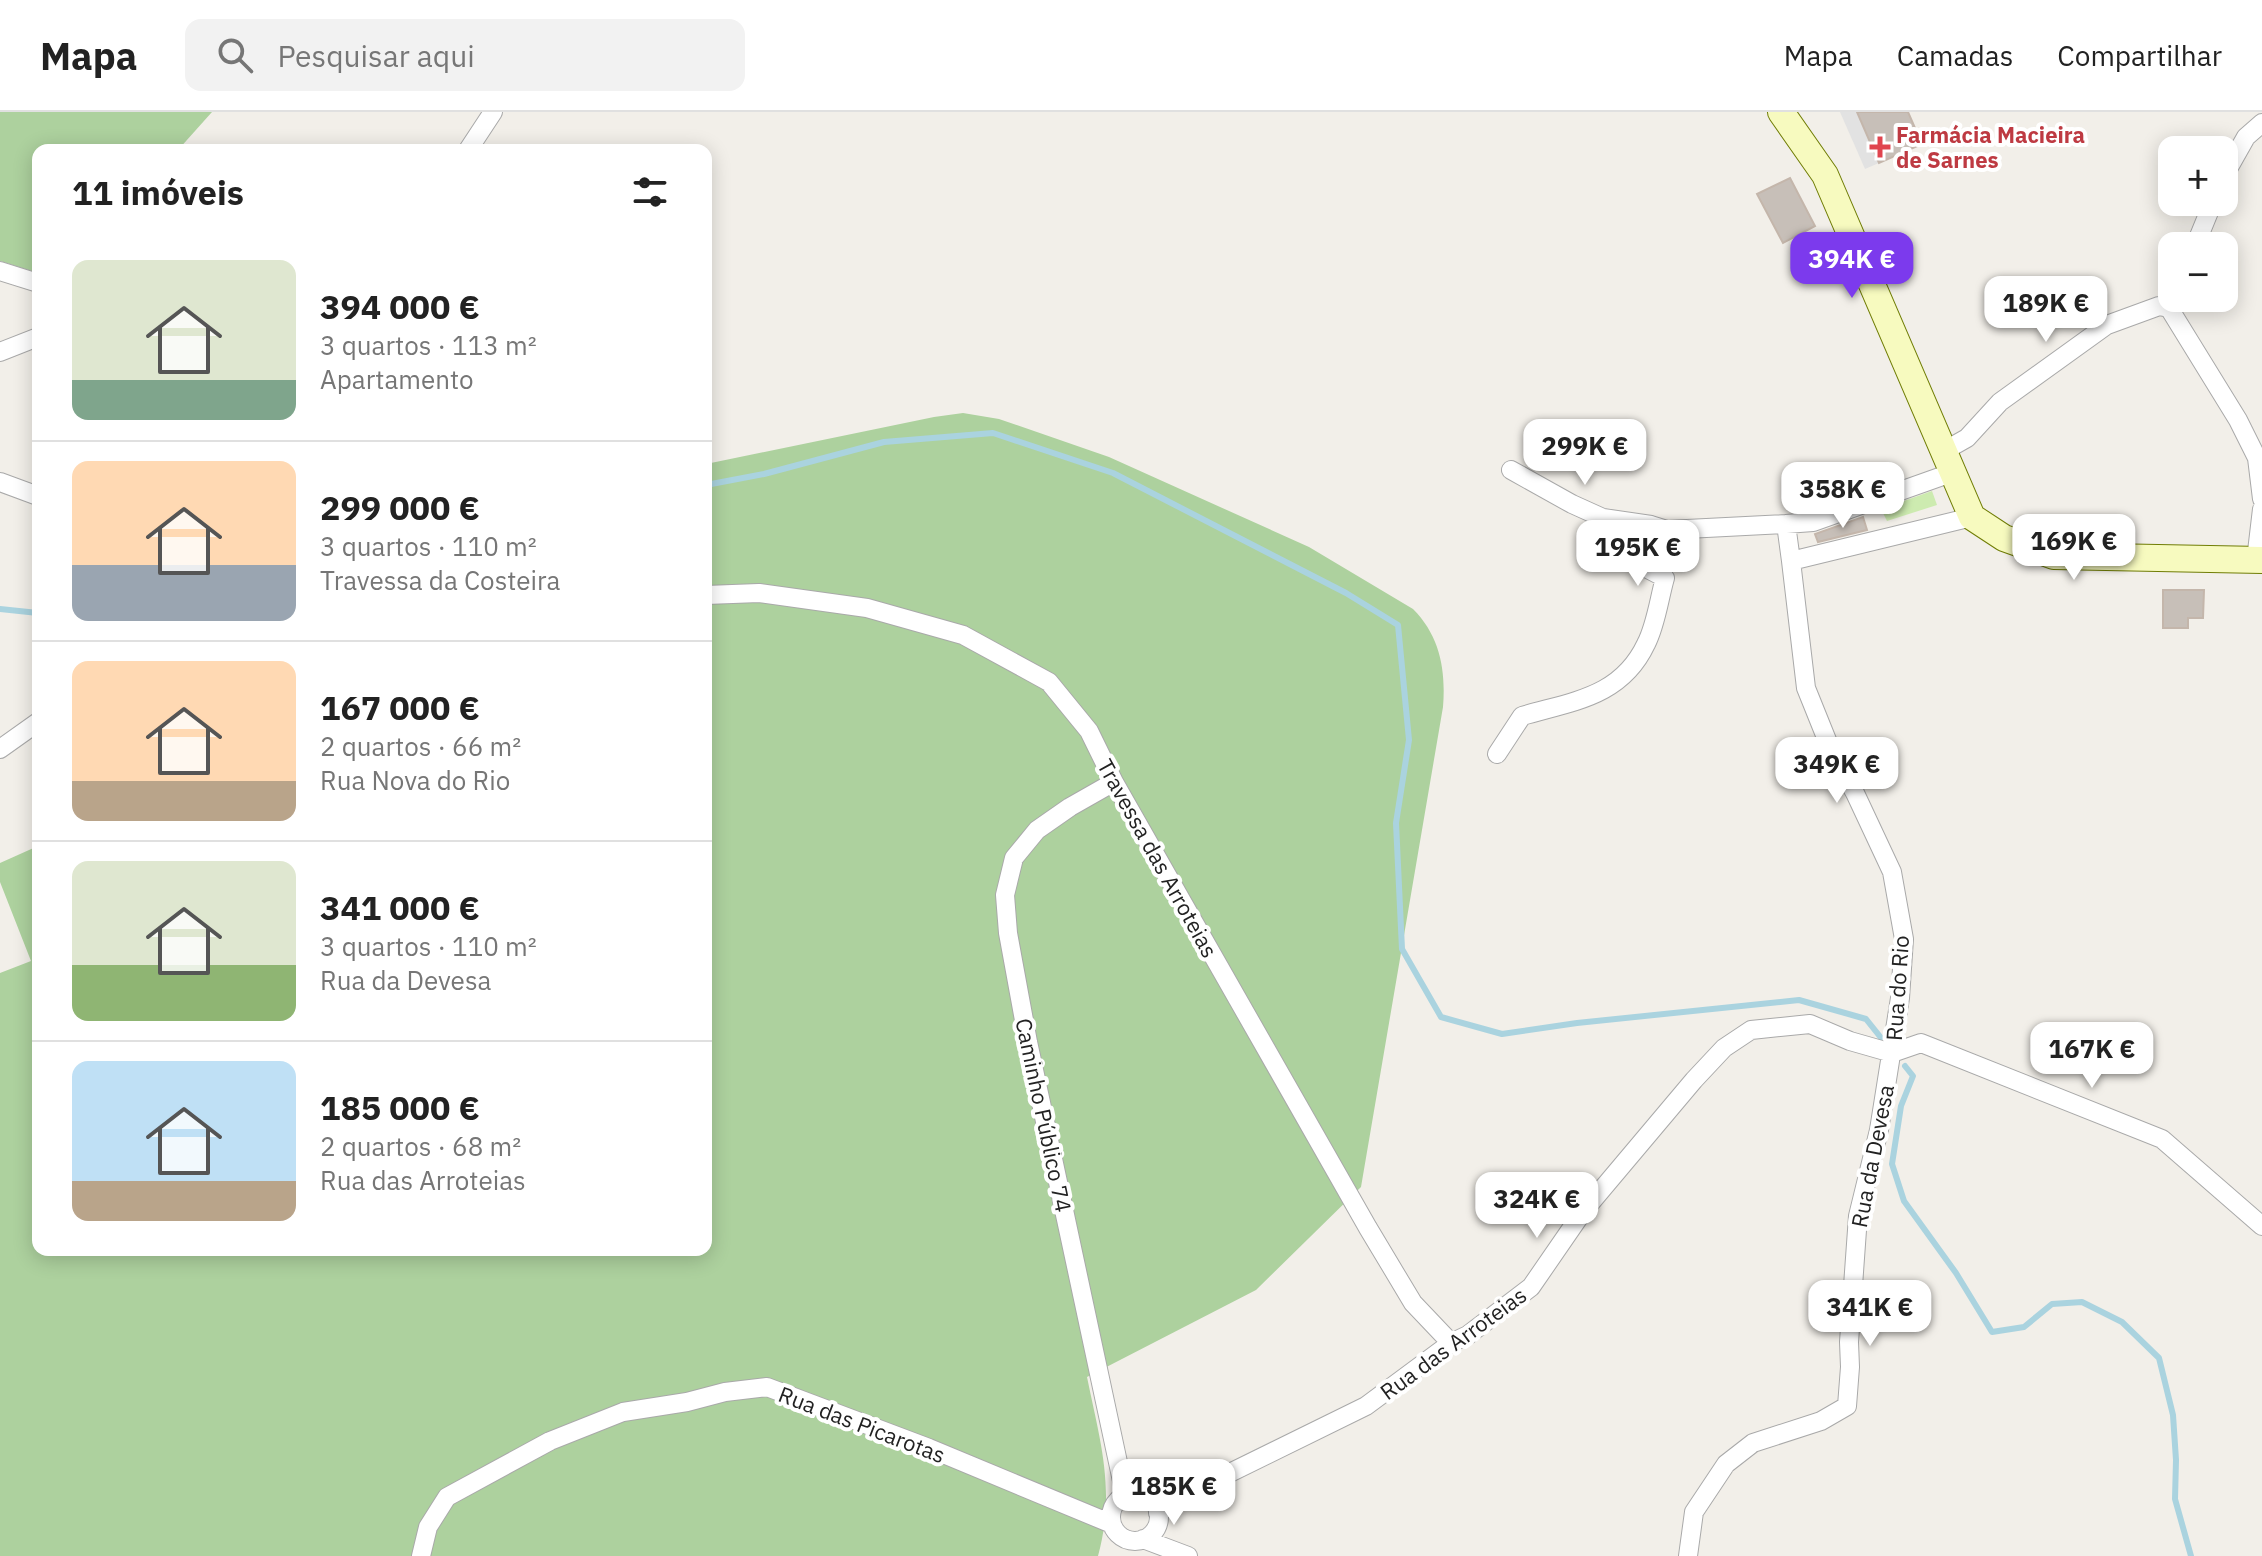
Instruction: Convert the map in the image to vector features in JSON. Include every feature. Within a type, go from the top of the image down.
[{"type":"main road","points":[[1781,112],[1825,175],[1972,517],[2004,538],[2054,556],[2259,560]]},
{"type":"street","points":[[472,144],[493,112]]},
{"type":"street","points":[[2238,151],[2246,137],[2262,123]]},
{"type":"street","points":[[0,271],[32,281]]},
{"type":"street","points":[[1511,470],[1603,518],[1667,530],[1813,522],[1948,462],[2000,402],[2107,325],[2158,306]]},
{"type":"street","points":[[2171,312],[2245,433],[2257,458],[2262,499]]},
{"type":"street","points":[[0,352],[32,339]]},
{"type":"street","points":[[0,482],[32,494]]},
{"type":"street","points":[[2259,560],[2262,509]]},
{"type":"street","points":[[1791,561],[1972,517]]},
{"type":"street","name":"Rua do Rio","points":[[1786,524],[1806,688],[1831,750],[1892,872],[1904,939],[1892,1053]]},
{"type":"street","points":[[1497,754],[1522,716],[1596,695],[1628,673],[1647,643],[1665,578],[1640,565],[1651,525]]},
{"type":"street","name":"Travessa das Arroteias","points":[[712,595],[759,593],[867,608],[963,635],[1049,682],[1089,731],[1114,782],[1413,1303],[1451,1343]]},
{"type":"street","points":[[0,749],[32,726]]},
{"type":"street","name":"Caminho Público 74","points":[[1114,782],[1037,830],[1014,858],[1005,895],[1008,933],[1028,1042],[1125,1495]]},
{"type":"street","name":"Rua das Arroteias","points":[[1158,1513],[1193,1491],[1366,1406],[1531,1287],[1582,1213],[1694,1080],[1724,1048],[1751,1030],[1810,1024],[1850,1041],[1892,1053]]},
{"type":"street","points":[[1892,1053],[1921,1043],[2162,1139],[2262,1226]]},
{"type":"street","name":"Rua da Devesa","points":[[1688,1556],[1694,1512],[1726,1464],[1753,1443],[1821,1421],[1847,1406],[1858,1216],[1879,1130],[1892,1053]]},
{"type":"street","name":"Rua das Picarotas","points":[[421,1556],[428,1527],[447,1497],[550,1441],[623,1412],[767,1387],[929,1448],[1112,1524]]},
{"type":"street","points":[[1139,1493],[1147,1496],[1156,1505],[1158,1513],[1157,1527],[1152,1534],[1135,1541],[1118,1534],[1112,1524],[1113,1507],[1125,1495],[1139,1493]]},
{"type":"street","points":[[1143,1539],[1188,1556]]},
{"type":"green space","points":[[0,112],[212,112],[183,144],[32,144],[32,271],[0,261]]},
{"type":"green space","points":[[963,413],[999,419],[1109,457],[1309,547],[1413,609],[1430,630],[1442,667],[1443,707],[1361,1187],[1256,1290],[1087,1377],[1106,1487],[1106,1509],[1098,1556],[0,1556],[0,973],[31,961],[0,882],[0,863],[32,849],[32,1256],[712,1256],[712,463]]},
{"type":"green space","points":[[1932,491],[1937,505],[1887,521],[1881,509]]},
{"type":"shaded area","points":[[1840,112],[1857,112],[1879,163],[1865,169]]},
{"type":"building","points":[[1857,112],[1908,112],[1922,144],[1879,163]]},
{"type":"building","points":[[1790,178],[1815,226],[1783,243],[1757,194]]},
{"type":"building","points":[[1863,517],[1867,530],[1818,542],[1815,534]]},
{"type":"building","points":[[2163,590],[2204,590],[2203,618],[2188,618],[2188,628],[2163,628]]},
{"type":"waterway","points":[[712,484],[764,474],[884,442],[993,433],[1113,473],[1346,593],[1398,625],[1409,740],[1396,823],[1402,949],[1441,1017],[1502,1034],[1799,1000],[1866,1019],[1882,1039]]},
{"type":"waterway","points":[[0,609],[32,612]]},
{"type":"waterway","points":[[1905,1066],[1913,1076],[1901,1106],[1892,1164],[1904,1201],[1956,1273],[1992,1332],[2024,1327],[2052,1304],[2082,1302],[2122,1322],[2159,1358],[2173,1415],[2175,1499],[2191,1556]]},
{"type":"place","name":"Farmácia Macieira de Sarnes","points":[[1880,147]]}]
